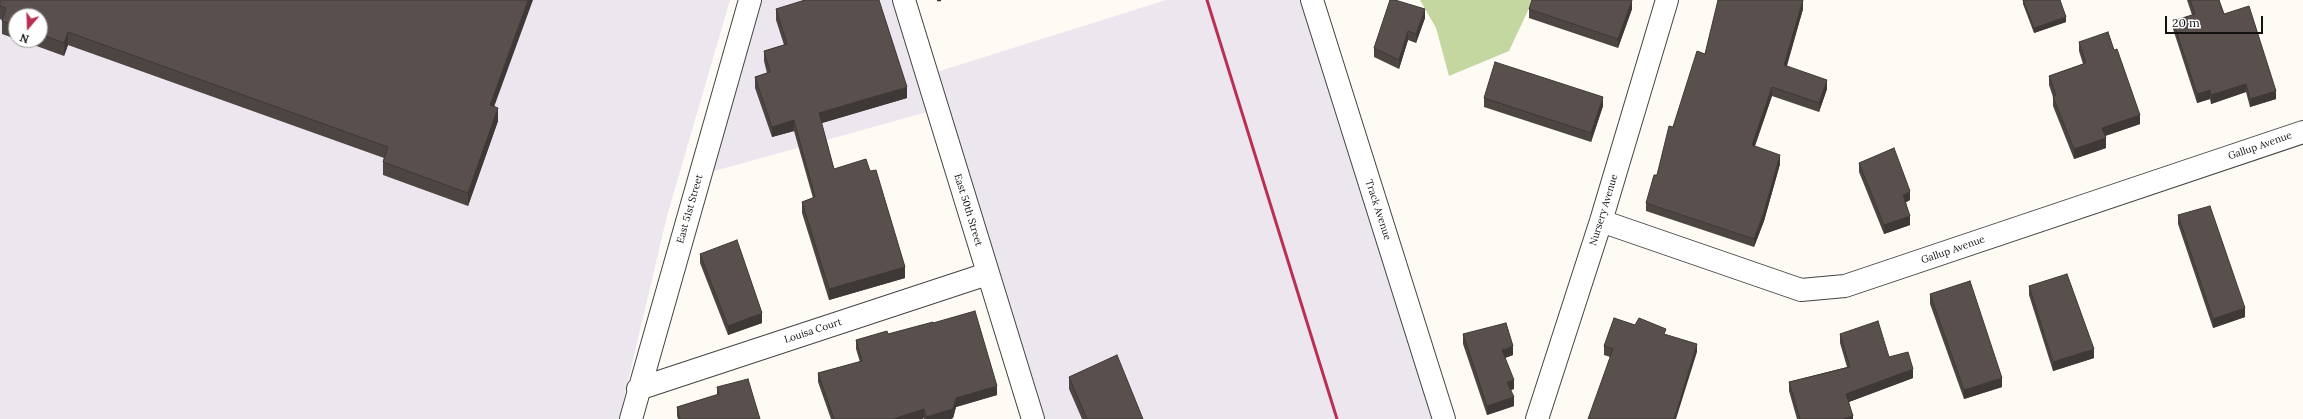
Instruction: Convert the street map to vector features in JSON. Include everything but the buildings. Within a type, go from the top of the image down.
[{"type":"street","name":"East 51st Street","points":[[631,419],[638,389],[750,0]]},
{"type":"street","name":"East 50th Street","points":[[904,0],[987,274],[1033,419]]},
{"type":"street","name":"Track Avenue","points":[[1312,0],[1444,419]]},
{"type":"street","name":"Nursery Avenue","points":[[1537,419],[1601,221],[1667,0]]},
{"type":"street","name":"Gallup Avenue","points":[[1601,221],[1801,290],[1845,286],[2303,132]]},
{"type":"street","name":"Louisa Court","points":[[638,389],[987,274]]},
{"type":"shaded area","points":[[0,0],[730,0],[667,216],[619,419],[0,419]]},
{"type":"shaded area","points":[[750,0],[904,0],[927,75],[1166,0],[1312,0],[1441,419],[1034,419],[938,109],[700,175]]},
{"type":"green space","points":[[1420,0],[1533,0],[1509,51],[1449,76],[1436,28]]},
{"type":"railway","points":[[1207,0],[1337,419]]}]
